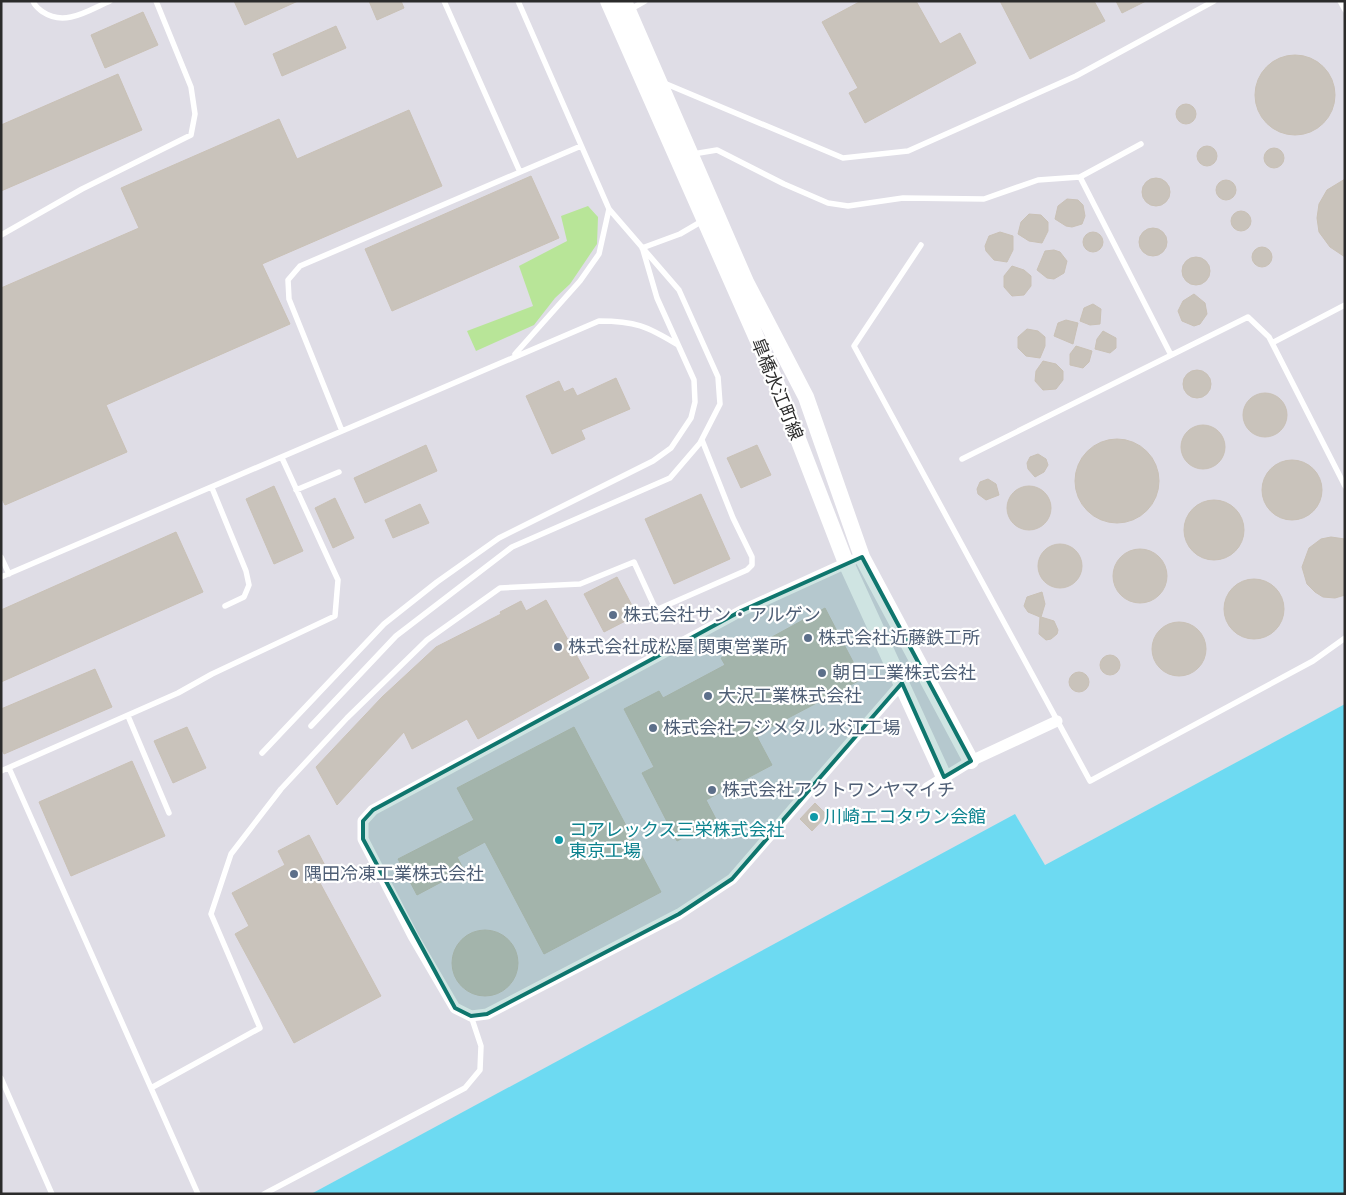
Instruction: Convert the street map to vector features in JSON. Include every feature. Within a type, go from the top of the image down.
[{"type":"street","name":"皐橋水江町線","points":[[619,7],[658,81],[691,155],[711,218],[806,397],[862,557],[971,761]]},
{"type":"street","name":"皐橋水江町線","points":[[619,7],[711,218],[846,563],[944,777]]},
{"type":"street","points":[[862,557],[741,611],[373,810],[364,822],[363,839],[413,936],[455,1008],[471,1016],[487,1014],[679,914],[732,879],[902,683]]},
{"type":"street","points":[[927,788],[971,761],[1057,721]]},
{"type":"lane","points":[[32,1],[34,6],[50,17],[68,19],[110,1]]},
{"type":"lane","points":[[1,235],[82,189],[191,134],[195,114],[191,88],[156,1]]},
{"type":"lane","points":[[444,1],[520,172]]},
{"type":"lane","points":[[311,726],[396,636],[512,547],[670,478],[702,440],[720,404],[718,377],[679,290],[609,209],[518,1]]},
{"type":"lane","points":[[619,7],[645,1]]},
{"type":"lane","points":[[658,81],[842,158],[908,151],[1076,76],[1214,1]]},
{"type":"lane","points":[[1340,1],[1345,10]]},
{"type":"lane","points":[[691,155],[717,150],[784,184],[828,203],[848,206],[903,198],[984,198],[1038,180],[1080,177],[1141,144]]},
{"type":"lane","points":[[342,432],[289,299],[288,280],[300,266],[581,146]]},
{"type":"lane","points":[[1080,177],[1172,355]]},
{"type":"lane","points":[[514,356],[580,282],[599,254],[609,209]]},
{"type":"lane","points":[[642,248],[680,234],[711,218]]},
{"type":"lane","points":[[921,245],[854,346],[1090,781],[1313,661],[1345,638]]},
{"type":"lane","points":[[262,753],[384,624],[437,582],[499,538],[653,461],[671,448],[691,418],[695,402],[694,380],[657,298],[642,248]]},
{"type":"lane","points":[[1272,343],[1345,305]]},
{"type":"lane","points":[[962,459],[1248,317],[1269,336],[1345,486]]},
{"type":"lane","points":[[1,577],[599,321],[627,321],[642,326],[678,345]]},
{"type":"lane","points":[[151,1088],[260,1028],[211,914],[231,854],[281,789],[347,718],[428,640],[500,588],[580,584],[634,562],[656,610],[747,570],[752,565],[752,557],[733,518],[702,440]]},
{"type":"lane","points":[[1,771],[128,716],[335,616],[338,580],[282,458]]},
{"type":"lane","points":[[296,490],[339,472]]},
{"type":"lane","points":[[212,488],[246,571],[249,585],[244,597],[224,606]]},
{"type":"lane","points":[[1,557],[9,574]]},
{"type":"lane","points":[[128,716],[169,813]]},
{"type":"lane","points":[[9,768],[198,1194]]},
{"type":"lane","points":[[264,1194],[466,1088],[480,1070],[481,1046],[471,1016]]},
{"type":"lane","points":[[1,1078],[52,1194]]},
{"type":"highlighted area","points":[[862,557],[971,761],[944,777],[902,683],[732,879],[679,914],[487,1014],[471,1016],[455,1008],[363,839],[363,821],[373,810],[741,611]]},
{"type":"shaded area","points":[[1,1],[1345,1],[1345,704],[1045,865],[1015,815],[311,1194],[1,1194]]},
{"type":"green space","points":[[588,206],[598,217],[597,244],[570,284],[555,298],[534,325],[476,351],[467,331],[533,306],[519,266],[567,241],[561,216]]},
{"type":"water","points":[[1345,704],[1345,1194],[311,1194],[1015,814],[1045,865]]},
{"type":"building","points":[[234,1],[298,1],[245,25]]},
{"type":"building","points":[[369,1],[401,1],[404,8],[377,20]]},
{"type":"building","points":[[861,1],[916,1],[940,44],[960,33],[976,63],[865,123],[849,93],[858,88],[822,22]]},
{"type":"building","points":[[1000,1],[1094,1],[1105,21],[1030,59]]},
{"type":"building","points":[[1116,1],[1146,1],[1122,13]]},
{"type":"building","points":[[143,12],[158,45],[105,68],[91,35]]},
{"type":"building","points":[[336,26],[346,48],[282,76],[273,54]]},
{"type":"building","points":[[1295,55],[1310,58],[1323,67],[1332,80],[1335,95],[1332,110],[1323,123],[1310,132],[1295,135],[1280,132],[1267,123],[1258,110],[1255,95],[1258,80],[1267,67],[1280,58]]},
{"type":"building","points":[[118,74],[142,130],[1,191],[1,125]]},
{"type":"building","points":[[1186,104],[1193,107],[1196,114],[1193,121],[1186,124],[1179,121],[1176,114],[1179,107]]},
{"type":"building","points":[[409,110],[442,186],[262,264],[290,324],[106,405],[127,452],[5,505],[1,497],[1,288],[139,228],[121,188],[279,119],[297,159]]},
{"type":"building","points":[[1207,146],[1214,149],[1217,156],[1214,163],[1207,166],[1200,163],[1197,156],[1200,149]]},
{"type":"building","points":[[1274,148],[1281,151],[1284,158],[1281,165],[1274,168],[1267,165],[1264,158],[1267,151]]},
{"type":"building","points":[[531,176],[559,238],[392,311],[365,249]]},
{"type":"building","points":[[1156,178],[1166,182],[1170,192],[1166,202],[1156,206],[1146,202],[1142,192],[1146,182]]},
{"type":"building","points":[[1345,179],[1345,257],[1330,247],[1319,232],[1317,218],[1319,204],[1327,190]]},
{"type":"building","points":[[1226,180],[1233,183],[1236,190],[1233,197],[1226,200],[1219,197],[1216,190],[1219,183]]},
{"type":"building","points":[[1067,199],[1078,200],[1083,205],[1085,216],[1082,224],[1072,227],[1066,226],[1055,219],[1058,206]]},
{"type":"building","points":[[1241,211],[1248,214],[1251,221],[1248,228],[1241,231],[1234,228],[1231,221],[1234,214]]},
{"type":"building","points":[[1029,214],[1041,215],[1048,222],[1048,231],[1042,243],[1029,241],[1018,234],[1021,222]]},
{"type":"building","points":[[1153,228],[1163,232],[1167,242],[1163,252],[1153,256],[1143,252],[1139,242],[1143,232]]},
{"type":"building","points":[[1000,232],[1013,236],[1013,250],[1007,262],[994,260],[986,251],[985,246],[989,236]]},
{"type":"building","points":[[1089,232],[1097,232],[1103,238],[1103,246],[1097,252],[1089,252],[1083,246],[1083,238]]},
{"type":"building","points":[[1262,247],[1269,250],[1272,257],[1269,264],[1262,267],[1255,264],[1252,257],[1255,250]]},
{"type":"building","points":[[1054,250],[1060,252],[1067,261],[1064,273],[1054,279],[1047,278],[1037,270],[1045,251]]},
{"type":"building","points":[[1196,257],[1206,261],[1210,271],[1206,281],[1196,285],[1186,281],[1182,271],[1186,261]]},
{"type":"building","points":[[1012,266],[1024,270],[1031,276],[1031,286],[1024,295],[1012,296],[1004,287],[1004,276]]},
{"type":"building","points":[[1194,294],[1205,303],[1207,314],[1200,324],[1194,326],[1182,321],[1178,311],[1183,301]]},
{"type":"building","points":[[1093,304],[1101,309],[1100,324],[1090,325],[1080,321],[1084,308]]},
{"type":"building","points":[[1066,320],[1078,323],[1073,344],[1054,336],[1058,323]]},
{"type":"building","points":[[1027,329],[1038,331],[1045,337],[1045,346],[1040,358],[1026,356],[1018,348],[1018,337]]},
{"type":"building","points":[[1103,331],[1116,338],[1116,348],[1110,353],[1095,349],[1097,339]]},
{"type":"building","points":[[1076,346],[1092,351],[1089,362],[1083,368],[1070,365],[1070,354]]},
{"type":"building","points":[[1043,361],[1056,364],[1063,371],[1063,380],[1056,389],[1043,390],[1035,381],[1036,371]]},
{"type":"building","points":[[1197,370],[1207,374],[1211,384],[1207,394],[1197,398],[1187,394],[1183,384],[1187,374]]},
{"type":"building","points":[[616,378],[630,409],[581,430],[585,439],[552,454],[526,396],[559,381],[564,392],[573,388],[577,396]]},
{"type":"building","points":[[1265,393],[1277,397],[1283,403],[1287,415],[1283,427],[1277,433],[1265,437],[1253,433],[1247,427],[1243,415],[1247,403],[1253,397]]},
{"type":"building","points":[[1203,425],[1215,429],[1221,435],[1225,447],[1221,459],[1215,465],[1203,469],[1191,465],[1185,459],[1181,447],[1185,435],[1191,429]]},
{"type":"building","points":[[1117,439],[1140,446],[1152,458],[1159,481],[1152,504],[1140,516],[1117,523],[1094,516],[1082,504],[1075,481],[1082,458],[1094,446]]},
{"type":"building","points":[[426,445],[437,471],[365,503],[354,478]]},
{"type":"building","points":[[757,445],[771,475],[741,488],[727,458]]},
{"type":"building","points":[[1038,454],[1046,459],[1048,465],[1044,472],[1035,477],[1028,469],[1027,463],[1030,457]]},
{"type":"building","points":[[1286,460],[1298,460],[1309,465],[1317,473],[1322,484],[1320,502],[1309,515],[1298,520],[1286,520],[1275,515],[1267,507],[1262,496],[1262,484],[1267,473],[1275,465]]},
{"type":"building","points":[[988,479],[996,484],[999,495],[986,500],[978,494],[977,489],[980,482]]},
{"type":"building","points":[[274,486],[303,551],[274,564],[246,499]]},
{"type":"building","points":[[1029,486],[1041,490],[1047,496],[1051,508],[1047,520],[1041,526],[1029,530],[1017,526],[1011,520],[1007,508],[1011,496],[1017,490]]},
{"type":"building","points":[[701,494],[730,559],[674,584],[645,519]]},
{"type":"building","points":[[335,498],[354,538],[333,548],[315,508]]},
{"type":"building","points":[[1208,500],[1220,500],[1231,505],[1239,513],[1244,524],[1242,542],[1231,555],[1220,560],[1208,560],[1197,555],[1189,547],[1184,536],[1184,524],[1189,513],[1197,505]]},
{"type":"building","points":[[420,504],[429,523],[393,538],[385,520]]},
{"type":"building","points":[[176,532],[203,592],[1,682],[1,610]]},
{"type":"building","points":[[1331,537],[1345,539],[1345,595],[1335,598],[1323,597],[1315,592],[1307,584],[1302,567],[1309,548],[1321,539]]},
{"type":"building","points":[[1060,544],[1072,548],[1078,554],[1082,566],[1078,578],[1072,584],[1060,588],[1048,584],[1042,578],[1038,566],[1042,554],[1048,548]]},
{"type":"building","points":[[1140,549],[1150,551],[1159,557],[1165,566],[1167,576],[1165,586],[1159,595],[1150,601],[1140,603],[1130,601],[1121,595],[1115,586],[1113,576],[1115,566],[1121,557],[1130,551]]},
{"type":"building","points":[[617,577],[637,615],[604,632],[584,594]]},
{"type":"building","points":[[1248,579],[1260,579],[1271,584],[1279,592],[1284,603],[1282,621],[1271,634],[1260,639],[1248,639],[1237,634],[1229,626],[1224,615],[1224,603],[1229,592],[1237,584]]},
{"type":"building","points":[[1042,592],[1045,604],[1041,617],[1054,621],[1058,630],[1057,634],[1051,639],[1046,640],[1039,634],[1040,617],[1028,612],[1024,606],[1027,597]]},
{"type":"building","points":[[546,600],[589,678],[478,739],[467,719],[412,749],[404,732],[337,805],[316,767],[382,697],[436,647],[501,614],[500,612],[521,601],[526,611]]},
{"type":"building","points":[[825,608],[862,679],[756,735],[772,765],[706,800],[717,821],[677,841],[642,773],[654,767],[624,709],[659,691],[663,698],[725,665],[721,658],[759,638],[761,643]]},
{"type":"building","points":[[1179,622],[1189,624],[1198,630],[1204,639],[1206,649],[1204,659],[1198,668],[1189,674],[1179,676],[1169,674],[1160,668],[1154,659],[1152,649],[1154,639],[1160,630],[1169,624]]},
{"type":"building","points":[[1110,655],[1117,658],[1120,665],[1117,672],[1110,675],[1103,672],[1100,665],[1103,658]]},
{"type":"building","points":[[95,669],[112,707],[4,754],[1,748],[1,709]]},
{"type":"building","points":[[1079,672],[1086,675],[1089,682],[1086,689],[1079,692],[1072,689],[1069,682],[1072,675]]},
{"type":"building","points":[[187,727],[206,768],[173,783],[154,741]]},
{"type":"building","name":"コアレックス三栄株式会社 東京工場","points":[[574,727],[661,892],[544,954],[485,842],[457,857],[464,870],[417,895],[398,859],[474,820],[457,788]]},
{"type":"building","points":[[132,761],[165,836],[71,876],[39,802]]},
{"type":"building","name":"川崎エコタウン会館","points":[[815,803],[827,815],[812,831],[800,819]]},
{"type":"building","points":[[309,835],[331,877],[320,883],[381,996],[294,1043],[235,934],[249,926],[232,893],[285,865],[278,851]]},
{"type":"building","points":[[478,930],[492,930],[504,935],[513,944],[518,956],[516,976],[509,987],[492,996],[478,996],[466,991],[457,982],[452,970],[452,956],[457,944],[466,935]]},
{"type":"place","name":"株式会社サン・アルゲン","points":[[613,615]]},
{"type":"place","name":"株式会社近藤鉄工所","points":[[808,638]]},
{"type":"place","name":"株式会社成松屋 関東営業所","points":[[558,647]]},
{"type":"place","name":"朝日工業株式会社","points":[[822,673]]},
{"type":"place","name":"大沢工業株式会社","points":[[708,696]]},
{"type":"place","name":"株式会社フジメタル 水江工場","points":[[653,728]]},
{"type":"place","name":"株式会社アクトワンヤマイチ","points":[[712,790]]},
{"type":"place","name":"川崎エコタウン会館","points":[[814,817]]},
{"type":"place","name":"コアレックス三栄株式会社 東京工場","points":[[559,840]]},
{"type":"place","name":"隅田冷凍工業株式会社","points":[[294,874]]}]
